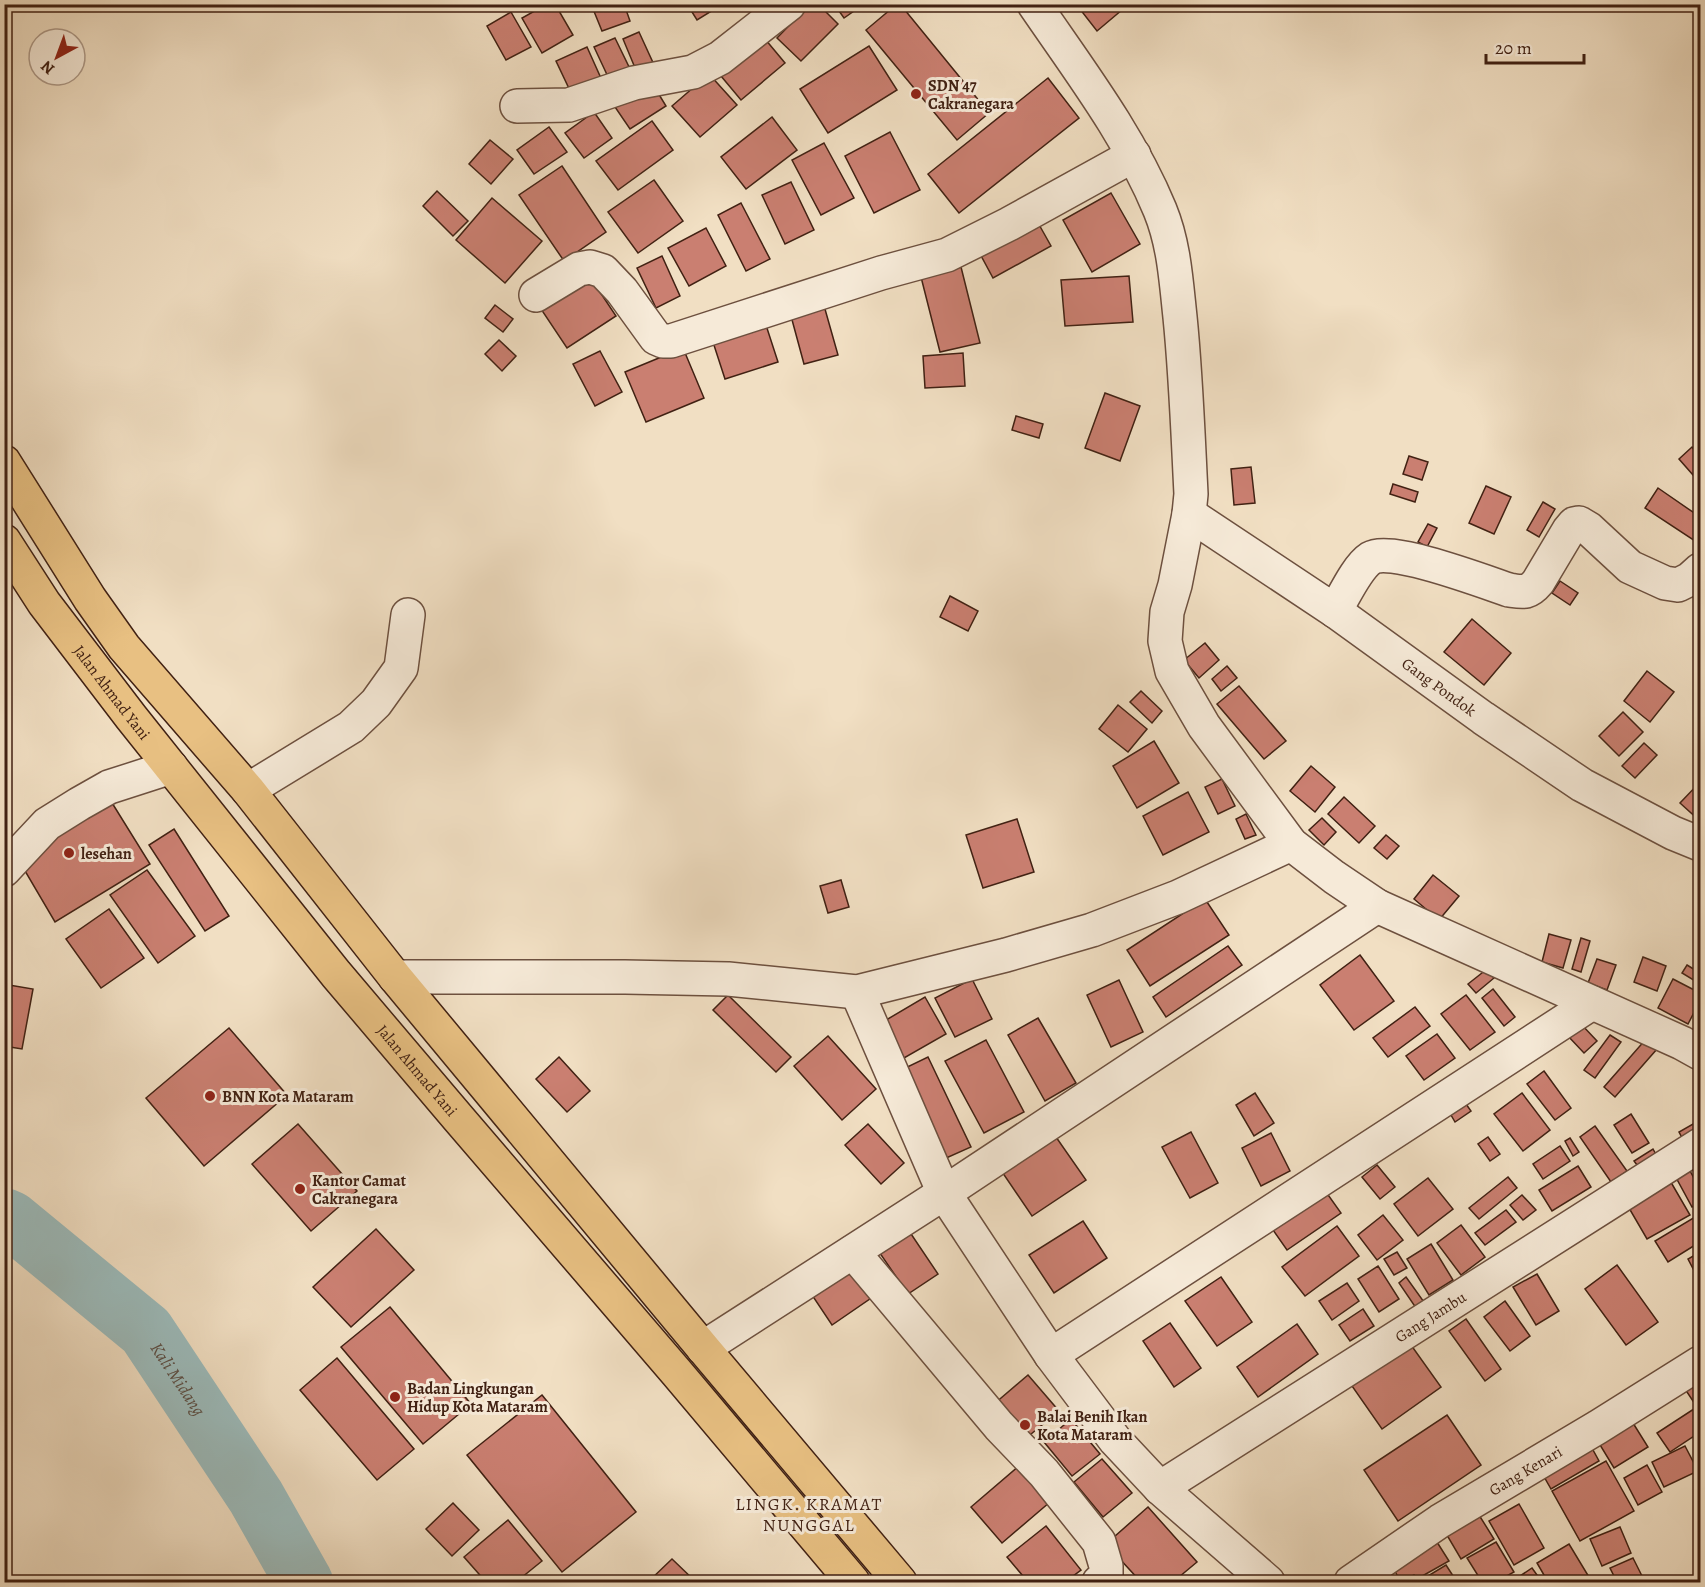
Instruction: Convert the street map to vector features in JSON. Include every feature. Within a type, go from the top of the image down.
[{"type":"highway","points":[[4,462],[90,599],[124,647],[248,790],[395,977],[900,1582]]},
{"type":"highway","name":"Jalan Ahmad Yani","points":[[4,540],[44,603],[336,974],[853,1582]]},
{"type":"highway","points":[[297,924],[331,895]]},
{"type":"street","points":[[518,106],[569,105],[634,83],[693,72],[720,58],[789,4]]},
{"type":"street","points":[[1034,4],[1110,115],[1134,155],[1160,211],[1176,272],[1191,494],[1165,641],[1172,671],[1204,726],[1291,844],[1377,906],[1701,1053]]},
{"type":"street","points":[[536,295],[579,269],[590,267],[603,272],[613,280],[656,338],[671,341],[881,273],[947,255],[1009,224],[1134,155]]},
{"type":"street","name":"Gang Pondok","points":[[1189,514],[1335,610],[1482,718],[1582,785],[1673,833],[1701,844]]},
{"type":"street","points":[[1335,610],[1361,568],[1372,557],[1383,554],[1424,562],[1509,590],[1523,592],[1532,589],[1569,530],[1574,524],[1579,523],[1589,529],[1630,567],[1665,583],[1678,585],[1701,570]]},
{"type":"street","points":[[248,790],[351,728],[376,703],[401,668],[408,615]]},
{"type":"street","points":[[4,870],[47,824],[79,804],[109,787],[171,767]]},
{"type":"street","points":[[395,977],[728,978],[857,993],[1006,955],[1092,930],[1178,897],[1291,844]]},
{"type":"street","points":[[703,1348],[944,1193],[1377,906]]},
{"type":"street","points":[[857,993],[944,1193],[1051,1355],[1115,1440],[1160,1488],[1268,1582]]},
{"type":"street","points":[[1051,1355],[1592,1003]]},
{"type":"street","name":"Gang Jambu","points":[[1160,1488],[1701,1145]]},
{"type":"street","points":[[853,1252],[999,1426],[1044,1473],[1099,1542],[1106,1566],[1106,1576],[1099,1582]]},
{"type":"street","name":"Gang Kenari","points":[[1352,1582],[1440,1521],[1701,1363]]},
{"type":"building","points":[[547,4],[555,4],[573,35],[542,53],[522,18]]},
{"type":"building","points":[[591,4],[624,4],[630,21],[602,31]]},
{"type":"building","points":[[687,4],[723,4],[697,20]]},
{"type":"building","points":[[810,4],[818,4],[838,24],[801,61],[777,38]]},
{"type":"building","points":[[834,4],[864,4],[844,18]]},
{"type":"building","points":[[897,4],[900,4],[989,113],[957,140],[866,30]]},
{"type":"building","points":[[1076,4],[1129,4],[1097,31]]},
{"type":"building","points":[[511,12],[531,47],[506,60],[487,26]]},
{"type":"building","points":[[639,32],[655,67],[638,75],[623,39]]},
{"type":"building","points":[[615,38],[631,71],[610,81],[594,47]]},
{"type":"building","points":[[765,39],[785,63],[741,100],[721,76]]},
{"type":"building","points":[[869,46],[897,90],[828,133],[800,89]]},
{"type":"building","points":[[587,47],[604,85],[574,99],[556,61]]},
{"type":"building","points":[[709,74],[737,105],[700,137],[672,106]]},
{"type":"building","points":[[1048,78],[1079,118],[959,213],[928,174]]},
{"type":"building","points":[[652,83],[666,106],[630,129],[615,107]]},
{"type":"building","points":[[594,112],[612,138],[584,158],[565,133]]},
{"type":"building","points":[[772,117],[797,150],[746,189],[721,157]]},
{"type":"building","points":[[652,121],[673,150],[618,190],[596,161]]},
{"type":"building","points":[[549,127],[567,152],[534,174],[517,150]]},
{"type":"building","points":[[890,132],[920,190],[874,213],[845,156]]},
{"type":"building","points":[[490,140],[513,159],[491,184],[469,164]]},
{"type":"building","points":[[824,143],[854,198],[821,215],[792,160]]},
{"type":"building","points":[[562,166],[606,232],[564,261],[519,195]]},
{"type":"building","points":[[654,180],[683,221],[638,253],[608,212]]},
{"type":"building","points":[[791,182],[814,230],[785,244],[762,195]]},
{"type":"building","points":[[437,191],[468,221],[453,236],[423,206]]},
{"type":"building","points":[[1111,193],[1140,244],[1092,272],[1063,220]]},
{"type":"building","points":[[492,198],[542,241],[505,283],[456,240]]},
{"type":"building","points":[[741,203],[770,259],[746,271],[718,215]]},
{"type":"building","points":[[1037,221],[1051,246],[993,278],[979,252]]},
{"type":"building","points":[[706,228],[726,266],[689,286],[668,248]]},
{"type":"building","points":[[662,256],[680,296],[656,308],[637,268]]},
{"type":"building","points":[[961,267],[980,343],[940,352],[921,277]]},
{"type":"building","points":[[588,274],[616,316],[567,348],[539,306]]},
{"type":"building","points":[[1129,276],[1133,322],[1065,326],[1061,280]]},
{"type":"building","points":[[821,295],[838,355],[804,364],[788,305]]},
{"type":"building","points":[[495,305],[513,319],[503,332],[485,318]]},
{"type":"building","points":[[764,319],[778,362],[725,379],[711,336]]},
{"type":"building","points":[[499,340],[516,356],[502,371],[485,354]]},
{"type":"building","points":[[683,348],[704,398],[646,422],[625,372]]},
{"type":"building","points":[[600,351],[622,392],[595,406],[573,364]]},
{"type":"building","points":[[963,353],[965,386],[925,388],[923,356]]},
{"type":"building","points":[[1105,393],[1140,406],[1120,461],[1085,448]]},
{"type":"building","points":[[1016,416],[1043,424],[1039,438],[1012,430]]},
{"type":"building","points":[[1692,447],[1700,457],[1700,483],[1679,459]]},
{"type":"building","points":[[1409,456],[1428,462],[1422,480],[1403,474]]},
{"type":"building","points":[[1251,467],[1255,503],[1234,505],[1231,469]]},
{"type":"building","points":[[1393,484],[1418,492],[1415,502],[1390,494]]},
{"type":"building","points":[[1486,486],[1511,497],[1494,534],[1469,523]]},
{"type":"building","points":[[1658,488],[1700,517],[1700,533],[1695,541],[1645,508]]},
{"type":"building","points":[[1543,502],[1555,509],[1539,537],[1527,530]]},
{"type":"building","points":[[1428,524],[1437,528],[1427,547],[1418,542]]},
{"type":"building","points":[[1560,581],[1578,593],[1570,605],[1552,593]]},
{"type":"building","points":[[950,596],[978,611],[968,631],[940,617]]},
{"type":"building","points":[[1472,619],[1511,653],[1484,685],[1444,652]]},
{"type":"building","points":[[1205,643],[1219,660],[1199,678],[1184,660]]},
{"type":"building","points":[[1227,666],[1237,678],[1221,691],[1212,679]]},
{"type":"building","points":[[1647,671],[1674,692],[1650,722],[1624,701]]},
{"type":"building","points":[[1239,686],[1286,741],[1264,759],[1217,704]]},
{"type":"building","points":[[1141,691],[1162,711],[1152,723],[1130,702]]},
{"type":"building","points":[[1118,705],[1147,729],[1128,752],[1099,729]]},
{"type":"building","points":[[1623,712],[1643,732],[1619,756],[1599,736]]},
{"type":"building","points":[[1154,741],[1179,783],[1137,808],[1113,766]]},
{"type":"building","points":[[1644,743],[1657,755],[1635,778],[1622,766]]},
{"type":"building","points":[[1311,766],[1335,787],[1315,812],[1290,791]]},
{"type":"building","points":[[1222,779],[1235,806],[1218,814],[1205,787]]},
{"type":"building","points":[[1700,782],[1700,821],[1680,803]]},
{"type":"building","points":[[1188,792],[1209,832],[1163,855],[1143,816]]},
{"type":"building","points":[[1344,797],[1375,826],[1359,843],[1328,814]]},
{"type":"building","points":[[109,798],[150,864],[55,922],[18,859]]},
{"type":"building","points":[[1246,814],[1256,835],[1245,839],[1236,819]]},
{"type":"building","points":[[1322,818],[1336,832],[1324,845],[1309,830]]},
{"type":"building","points":[[1017,819],[1034,872],[983,888],[966,835]]},
{"type":"building","points":[[174,829],[229,916],[205,931],[149,845]]},
{"type":"building","points":[[1386,835],[1399,846],[1387,859],[1374,848]]},
{"type":"building","points":[[147,870],[195,936],[158,963],[110,895]]},
{"type":"building","points":[[1433,875],[1459,896],[1439,920],[1414,899]]},
{"type":"building","points":[[841,880],[849,907],[828,913],[820,886]]},
{"type":"building","points":[[1205,899],[1229,935],[1150,986],[1127,950]]},
{"type":"building","points":[[109,909],[144,958],[101,988],[66,939]]},
{"type":"building","points":[[1549,934],[1571,940],[1563,968],[1542,962]]},
{"type":"building","points":[[1581,938],[1590,941],[1581,972],[1572,969]]},
{"type":"building","points":[[1228,946],[1242,965],[1166,1017],[1153,997]]},
{"type":"building","points":[[1360,955],[1394,1001],[1354,1030],[1320,985]]},
{"type":"building","points":[[1643,957],[1666,966],[1657,991],[1634,982]]},
{"type":"building","points":[[1597,959],[1616,965],[1607,990],[1588,983]]},
{"type":"building","points":[[1687,965],[1700,973],[1700,984],[1682,973]]},
{"type":"building","points":[[1487,969],[1494,978],[1476,993],[1468,984]]},
{"type":"building","points":[[972,979],[992,1019],[955,1037],[935,998]]},
{"type":"building","points":[[1673,979],[1700,993],[1700,1001],[1688,1024],[1658,1008]]},
{"type":"building","points":[[1119,980],[1143,1032],[1111,1047],[1087,995]]},
{"type":"building","points":[[9,985],[33,989],[22,1049],[4,1046],[4,1010]]},
{"type":"building","points":[[1493,989],[1515,1017],[1504,1026],[1482,998]]},
{"type":"building","points":[[728,995],[791,1057],[776,1072],[713,1010]]},
{"type":"building","points":[[1466,995],[1495,1032],[1470,1050],[1441,1014]]},
{"type":"building","points":[[925,997],[946,1034],[897,1062],[876,1026]]},
{"type":"building","points":[[1415,1007],[1430,1026],[1388,1057],[1373,1038]]},
{"type":"building","points":[[1038,1018],[1076,1083],[1045,1101],[1008,1035]]},
{"type":"building","points":[[1581,1024],[1597,1041],[1584,1053],[1568,1036]]},
{"type":"building","points":[[229,1028],[287,1095],[204,1166],[146,1098]]},
{"type":"building","points":[[1437,1034],[1455,1058],[1424,1080],[1406,1056]]},
{"type":"building","points":[[1610,1035],[1621,1042],[1595,1078],[1584,1070]]},
{"type":"building","points":[[828,1036],[876,1089],[842,1120],[794,1066]]},
{"type":"building","points":[[1646,1039],[1657,1049],[1615,1097],[1604,1087]]},
{"type":"building","points":[[986,1040],[1024,1112],[984,1133],[945,1061]]},
{"type":"building","points":[[559,1057],[590,1091],[567,1112],[536,1079]]},
{"type":"building","points":[[928,1057],[971,1147],[944,1159],[901,1070]]},
{"type":"building","points":[[1544,1071],[1571,1108],[1555,1120],[1527,1084]]},
{"type":"building","points":[[1255,1093],[1274,1123],[1254,1136],[1236,1105]]},
{"type":"building","points":[[1522,1093],[1550,1130],[1523,1151],[1494,1114]]},
{"type":"building","points":[[1466,1104],[1471,1111],[1455,1122],[1451,1115]]},
{"type":"building","points":[[1631,1114],[1649,1143],[1632,1153],[1614,1125]]},
{"type":"building","points":[[1700,1120],[1700,1137],[1686,1145],[1679,1132]]},
{"type":"building","points":[[298,1124],[357,1191],[311,1231],[252,1164]]},
{"type":"building","points":[[868,1124],[904,1163],[881,1184],[845,1145]]},
{"type":"building","points":[[1595,1126],[1627,1171],[1611,1182],[1580,1137]]},
{"type":"building","points":[[1049,1127],[1086,1180],[1032,1216],[996,1163]]},
{"type":"building","points":[[1191,1132],[1218,1183],[1190,1198],[1162,1147]]},
{"type":"building","points":[[1271,1133],[1290,1171],[1261,1186],[1242,1148]]},
{"type":"building","points":[[1488,1137],[1500,1154],[1490,1161],[1478,1144]]},
{"type":"building","points":[[1570,1138],[1579,1152],[1573,1156],[1565,1141]]},
{"type":"building","points":[[1560,1146],[1570,1161],[1543,1179],[1533,1164]]},
{"type":"building","points":[[1653,1149],[1658,1158],[1640,1169],[1634,1161]]},
{"type":"building","points":[[1377,1165],[1395,1187],[1380,1199],[1362,1177]]},
{"type":"building","points":[[1687,1165],[1700,1190],[1700,1203],[1692,1207],[1673,1172]]},
{"type":"building","points":[[1578,1166],[1591,1187],[1552,1211],[1539,1190]]},
{"type":"building","points":[[1665,1172],[1690,1215],[1647,1239],[1622,1196]]},
{"type":"building","points":[[1508,1177],[1517,1188],[1479,1219],[1469,1208]]},
{"type":"building","points":[[1428,1178],[1453,1209],[1418,1236],[1394,1204]]},
{"type":"building","points":[[1326,1192],[1341,1213],[1287,1250],[1273,1230]]},
{"type":"building","points":[[1522,1195],[1536,1210],[1523,1220],[1510,1205]]},
{"type":"building","points":[[1506,1210],[1516,1222],[1485,1245],[1475,1233]]},
{"type":"building","points":[[1700,1214],[1700,1242],[1668,1262],[1655,1241]]},
{"type":"building","points":[[1383,1215],[1403,1240],[1377,1260],[1358,1235]]},
{"type":"building","points":[[1083,1221],[1107,1258],[1054,1293],[1029,1255]]},
{"type":"building","points":[[905,1225],[938,1274],[908,1294],[875,1246]]},
{"type":"building","points":[[1461,1225],[1485,1257],[1461,1275],[1437,1243]]},
{"type":"building","points":[[1337,1226],[1359,1256],[1305,1296],[1282,1267]]},
{"type":"building","points":[[376,1229],[414,1270],[351,1327],[313,1287]]},
{"type":"building","points":[[1431,1244],[1453,1280],[1429,1295],[1407,1259]]},
{"type":"building","points":[[1397,1252],[1407,1268],[1394,1275],[1384,1259]]},
{"type":"building","points":[[1700,1252],[1700,1282],[1688,1259]]},
{"type":"building","points":[[857,1265],[877,1294],[832,1325],[812,1295]]},
{"type":"building","points":[[1617,1265],[1658,1322],[1626,1345],[1585,1289]]},
{"type":"building","points":[[1378,1266],[1399,1299],[1379,1312],[1358,1279]]},
{"type":"building","points":[[1537,1274],[1559,1311],[1536,1325],[1513,1287]]},
{"type":"building","points":[[1221,1277],[1252,1322],[1217,1346],[1185,1301]]},
{"type":"building","points":[[1406,1277],[1424,1302],[1416,1308],[1399,1283]]},
{"type":"building","points":[[1347,1283],[1359,1301],[1332,1320],[1319,1301]]},
{"type":"building","points":[[1505,1301],[1530,1336],[1510,1351],[1484,1317]]},
{"type":"building","points":[[390,1307],[471,1404],[423,1444],[341,1347]]},
{"type":"building","points":[[1363,1309],[1374,1326],[1350,1341],[1339,1325]]},
{"type":"building","points":[[1466,1319],[1501,1369],[1485,1381],[1449,1331]]},
{"type":"building","points":[[1170,1323],[1201,1368],[1174,1387],[1143,1341]]},
{"type":"building","points":[[1297,1324],[1318,1354],[1258,1397],[1237,1367]]},
{"type":"building","points":[[1411,1345],[1441,1387],[1382,1429],[1352,1386]]},
{"type":"building","points":[[337,1358],[414,1449],[377,1480],[300,1390]]},
{"type":"building","points":[[1700,1366],[1700,1432],[1670,1452],[1657,1433],[1697,1407],[1679,1380]]},
{"type":"building","points":[[1028,1375],[1059,1411],[1025,1439],[994,1404]]},
{"type":"building","points":[[542,1395],[636,1512],[562,1572],[467,1455]]},
{"type":"building","points":[[1447,1415],[1481,1465],[1398,1521],[1364,1470]]},
{"type":"building","points":[[1628,1415],[1648,1447],[1614,1468],[1594,1435]]},
{"type":"building","points":[[1071,1419],[1100,1454],[1072,1476],[1044,1442]]},
{"type":"building","points":[[1587,1439],[1599,1461],[1551,1489],[1538,1466]]},
{"type":"building","points":[[1685,1446],[1698,1471],[1664,1487],[1652,1462]]},
{"type":"building","points":[[1102,1459],[1132,1493],[1103,1517],[1074,1482]]},
{"type":"building","points":[[1606,1461],[1634,1511],[1580,1541],[1552,1491]]},
{"type":"building","points":[[1647,1465],[1662,1492],[1638,1505],[1624,1478]]},
{"type":"building","points":[[1019,1466],[1050,1502],[1002,1543],[971,1507]]},
{"type":"building","points":[[453,1503],[479,1530],[452,1556],[426,1529]]},
{"type":"building","points":[[1519,1504],[1544,1548],[1514,1565],[1489,1521]]},
{"type":"building","points":[[1148,1507],[1197,1562],[1173,1582],[1141,1582],[1106,1544]]},
{"type":"building","points":[[1474,1507],[1494,1539],[1461,1559],[1441,1525]]},
{"type":"building","points":[[508,1520],[542,1561],[516,1582],[486,1582],[464,1557]]},
{"type":"building","points":[[1046,1526],[1081,1570],[1065,1582],[1028,1582],[1007,1557]]},
{"type":"building","points":[[1620,1527],[1631,1553],[1602,1566],[1590,1539]]},
{"type":"building","points":[[1430,1531],[1449,1561],[1417,1579],[1414,1575],[1401,1582],[1392,1566]]},
{"type":"building","points":[[1496,1542],[1514,1572],[1496,1582],[1482,1582],[1467,1558]]},
{"type":"building","points":[[1569,1544],[1592,1582],[1548,1582],[1537,1563]]},
{"type":"building","points":[[1633,1558],[1645,1582],[1617,1582],[1610,1568]]},
{"type":"building","points":[[672,1559],[696,1582],[648,1582]]},
{"type":"building","points":[[1446,1565],[1457,1582],[1418,1582]]},
{"type":"building","points":[[1532,1568],[1542,1582],[1511,1582]]},
{"type":"waterway","name":"Kali Midang","points":[[4,1217],[11,1220],[146,1331],[256,1497],[304,1582]]},
{"type":"place","name":"SDN 47 Cakranegara","points":[[916,94]]},
{"type":"place","name":"lesehan","points":[[69,853]]},
{"type":"place","name":"BNN Kota Mataram","points":[[210,1096]]},
{"type":"place","name":"Kantor Camat Cakranegara","points":[[300,1189]]},
{"type":"place","name":"Badan Lingkungan Hidup Kota Mataram","points":[[395,1397]]},
{"type":"place","name":"Balai Benih Ikan Kota Mataram","points":[[1025,1425]]},
{"type":"district","name":"LINGK. KRAMAT NUNGGAL","points":[[809,1514]]}]
